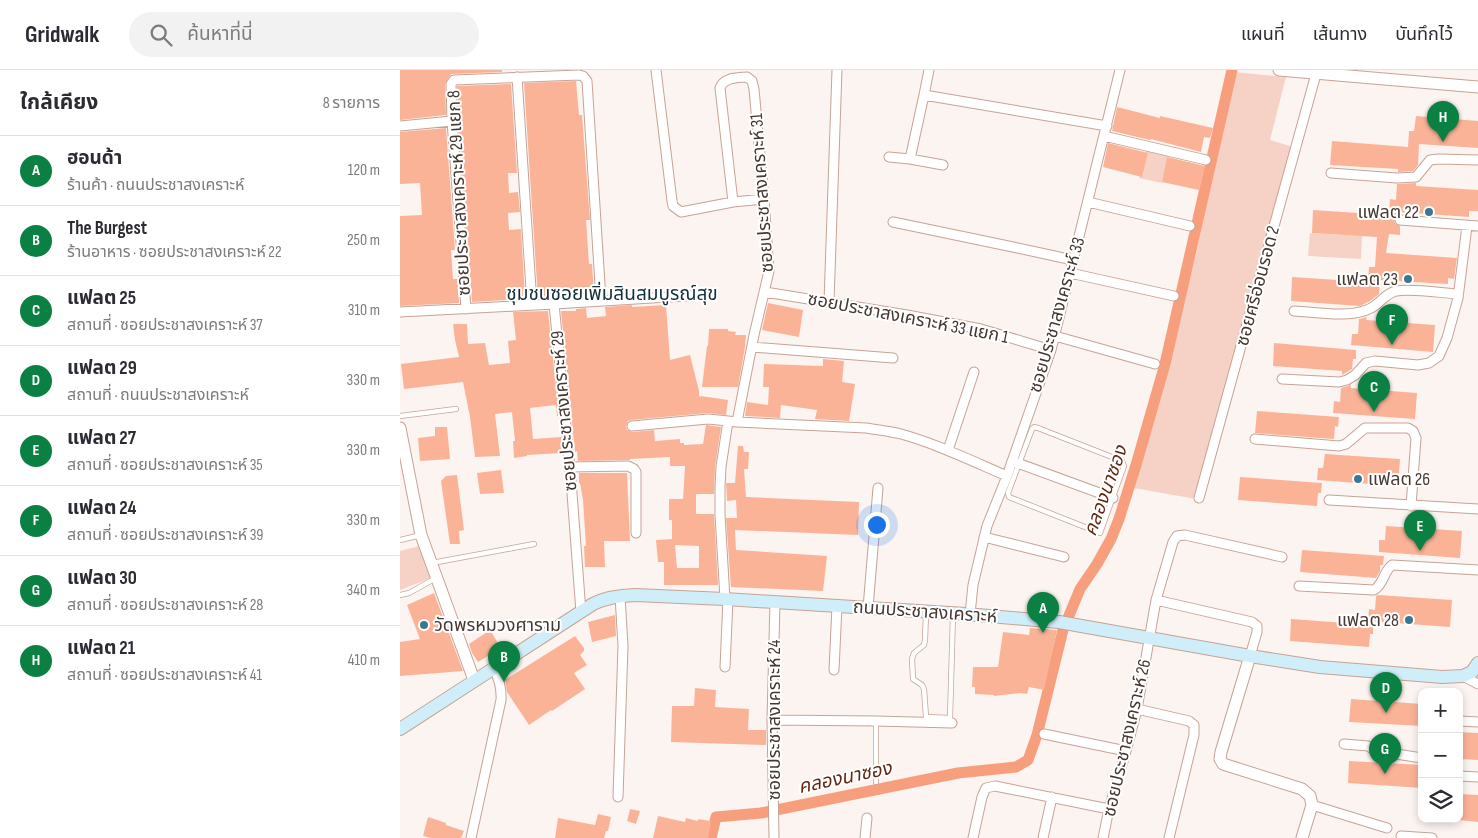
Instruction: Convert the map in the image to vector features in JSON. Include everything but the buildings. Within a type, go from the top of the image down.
[{"type":"main road","name":"ถนนประชาสงเคราะห์","points":[[400,729],[602,600],[635,595],[926,611],[1065,623],[1250,656],[1346,670],[1442,678],[1463,676]]},
{"type":"main road","points":[[1463,676],[1472,672],[1478,663]]},
{"type":"street","points":[[656,70],[673,206],[681,212],[733,202],[764,199]]},
{"type":"street","points":[[727,70],[728,80],[722,83],[720,88],[733,202]]},
{"type":"street","points":[[829,302],[837,70]]},
{"type":"street","points":[[910,159],[929,70]]},
{"type":"street","name":"ซอยประชาสงเคราะห์ 33","points":[[970,614],[973,585],[987,526],[1007,476],[1016,463],[1051,350],[1120,70]]},
{"type":"street","points":[[1285,70],[1478,87]]},
{"type":"street","name":"ซอยศรีอ่อนรอด 2","points":[[1199,498],[1316,74]]},
{"type":"street","name":"ซอยประชาสงเคราะห์ 29 แยก 8","points":[[466,309],[450,84],[454,80],[579,75],[583,76],[587,81],[601,300]]},
{"type":"street","points":[[517,77],[532,304]]},
{"type":"street","name":"ซอยประชาสงเคราะห์ 31","points":[[725,668],[726,599],[720,515],[721,467],[752,347],[769,271],[754,89],[752,81],[747,77],[728,80]]},
{"type":"street","points":[[924,95],[1107,126]]},
{"type":"street","points":[[400,126],[452,121]]},
{"type":"street","points":[[1104,136],[1206,160]]},
{"type":"street","points":[[889,156],[943,165]]},
{"type":"street","points":[[1332,173],[1397,178],[1416,177],[1430,160],[1478,160]]},
{"type":"street","points":[[1088,202],[1190,226]]},
{"type":"street","points":[[1400,220],[1478,226]]},
{"type":"street","points":[[893,222],[1073,260]]},
{"type":"street","points":[[1282,379],[1339,382],[1355,375],[1366,363],[1375,361],[1418,365],[1429,363],[1439,356],[1447,338],[1458,294],[1467,226]]},
{"type":"street","points":[[1070,273],[1174,296]]},
{"type":"street","points":[[1294,311],[1345,314],[1359,312],[1371,308],[1394,291],[1458,294]]},
{"type":"street","name":"ซอยประชาสงเคราะห์ 33 แยก 1","points":[[765,292],[907,314],[981,328],[1051,350]]},
{"type":"street","points":[[400,312],[701,295]]},
{"type":"street","name":"ซอยประชาสงเคราะห์ 29","points":[[554,304],[570,467],[581,612]]},
{"type":"street","points":[[1054,336],[1156,364]]},
{"type":"street","points":[[752,347],[893,358]]},
{"type":"street","points":[[948,450],[974,372]]},
{"type":"street","points":[[632,426],[708,419],[732,422],[866,428],[902,434],[948,450],[1007,476]]},
{"type":"street","points":[[1255,439],[1339,446],[1346,444],[1365,428],[1408,428],[1413,431],[1416,438],[1410,506]]},
{"type":"street","points":[[401,433],[421,535],[474,680]]},
{"type":"street","points":[[1016,463],[1113,498]]},
{"type":"street","points":[[570,467],[628,466],[634,469],[636,472],[636,533]]},
{"type":"street","points":[[868,608],[878,488]]},
{"type":"street","points":[[1329,500],[1478,509]]},
{"type":"street","name":"ซอยประชาสงเคราะห์ 26","points":[[1103,838],[1109,809],[1137,709],[1156,600],[1173,542],[1177,536],[1185,535],[1282,557]]},
{"type":"street","points":[[984,537],[1064,557]]},
{"type":"street","points":[[1299,586],[1374,590],[1380,587],[1388,568],[1398,564],[1478,570]]},
{"type":"street","points":[[618,797],[623,646],[620,596]]},
{"type":"street","points":[[1156,600],[1252,622],[1257,626],[1257,632],[1220,759],[1223,764],[1302,789],[1310,796],[1312,805],[1302,838]]},
{"type":"street","name":"ซอยประชาสงเคราะห์ 24","points":[[774,838],[772,720],[775,602]]},
{"type":"street","points":[[834,670],[836,606]]},
{"type":"street","points":[[471,838],[502,700],[502,691],[494,668]]},
{"type":"street","points":[[1463,676],[1478,684]]},
{"type":"street","points":[[1137,709],[1189,721],[1194,725],[1194,735],[1169,838]]},
{"type":"street","points":[[772,720],[876,720],[952,723]]},
{"type":"street","points":[[1463,721],[1478,722]]},
{"type":"street","points":[[1044,734],[1126,751]]},
{"type":"street","points":[[1344,744],[1368,746],[1374,750],[1418,757]]},
{"type":"street","points":[[1463,776],[1478,777]]},
{"type":"street","points":[[973,838],[982,797],[986,788],[995,786],[1109,809]]},
{"type":"street","points":[[1043,838],[1052,797]]},
{"type":"street","points":[[1312,805],[1387,828]]},
{"type":"street","points":[[865,838],[867,818]]},
{"type":"street","points":[[1402,836],[1432,838]]},
{"type":"lane","points":[[400,416],[456,409]]},
{"type":"lane","points":[[1034,427],[1122,461],[1124,466],[1100,533],[1008,498],[1016,463],[1034,427]]},
{"type":"lane","points":[[400,540],[421,535]]},
{"type":"lane","points":[[431,563],[534,544]]},
{"type":"lane","points":[[400,595],[409,593],[436,578]]},
{"type":"lane","points":[[926,611],[924,645],[914,653],[912,659],[912,679],[922,685],[924,689],[926,717],[950,718],[953,613]]},
{"type":"lane","points":[[876,720],[876,782]]},
{"type":"shaded area","points":[[1234,72],[1286,77],[1270,140],[1293,147],[1196,499],[1134,488],[1196,254]]},
{"type":"shaded area","points":[[1146,149],[1168,154],[1162,183],[1139,178]]},
{"type":"shaded area","points":[[1310,233],[1362,236],[1361,259],[1308,256]]},
{"type":"shaded area","points":[[419,546],[431,578],[400,590],[400,551]]},
{"type":"waterway","name":"คลองนาซอง","points":[[711,838],[716,817],[761,813],[958,773],[1016,767],[1028,760],[1037,735],[1063,630],[1080,589],[1111,539],[1136,465],[1165,364],[1232,70]]},
{"type":"place","name":"แฟลต 21","points":[[1443,142]]},
{"type":"place","name":"แฟลต 22","points":[[1429,212]]},
{"type":"place","name":"แฟลต 23","points":[[1408,279]]},
{"type":"place","name":"แฟลต 24","points":[[1392,345]]},
{"type":"place","name":"แฟลต 25","points":[[1374,412]]},
{"type":"place","name":"แฟลต 26","points":[[1358,479]]},
{"type":"place","name":"แฟลต 27","points":[[1420,551]]},
{"type":"place","name":"แฟลต 28","points":[[1409,620]]},
{"type":"place","name":"วัดพรหมวงศาราม","points":[[424,625]]},
{"type":"place","name":"ฮอนด้า","points":[[1043,633]]},
{"type":"place","name":"The Burgest","points":[[504,682]]},
{"type":"place","name":"แฟลต 29","points":[[1386,713]]},
{"type":"place","name":"แฟลต 30","points":[[1385,774]]},
{"type":"district","name":"ชุมชนซอยเพิ่มสินสมบูรณ์สุข","points":[[612,294]]}]
